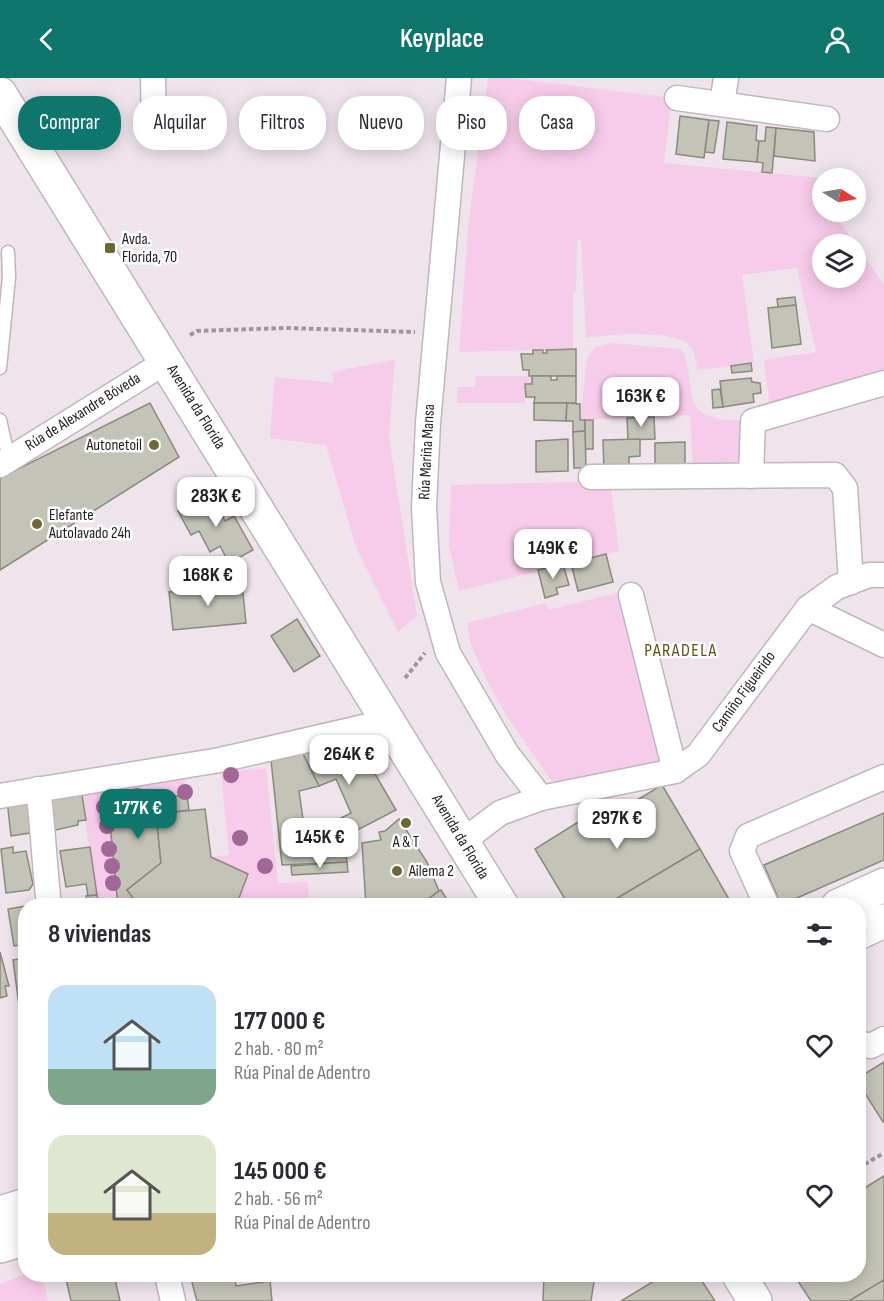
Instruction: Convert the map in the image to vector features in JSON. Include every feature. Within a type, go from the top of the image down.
[{"type":"main road","name":"Avenida da Florida","points":[[0,94],[497,898]]},
{"type":"main road","points":[[856,898],[884,885]]},
{"type":"main road","points":[[866,929],[884,921]]},
{"type":"main road","points":[[0,1213],[18,1207]]},
{"type":"main road","points":[[0,1246],[18,1240]]},
{"type":"main road","points":[[743,1282],[755,1301]]},
{"type":"street","points":[[153,78],[153,96]]},
{"type":"street","name":"Rúa Mariña Mansa","points":[[459,78],[424,507],[428,582],[448,653],[507,753],[541,798]]},
{"type":"street","points":[[722,104],[726,78]]},
{"type":"street","points":[[677,98],[827,119]]},
{"type":"street","name":"Rúa de Alexandre Bóveda","points":[[5,462],[167,361]]},
{"type":"street","points":[[751,476],[753,421],[884,383]]},
{"type":"street","points":[[591,477],[835,475],[845,488],[851,582]]},
{"type":"street","name":"Camiño Figueirido","points":[[463,841],[500,813],[541,798],[675,771],[698,755],[808,608],[837,587],[869,575],[884,575]]},
{"type":"street","points":[[631,595],[675,771]]},
{"type":"street","points":[[808,608],[884,645]]},
{"type":"street","points":[[0,796],[220,760],[390,722]]},
{"type":"street","points":[[763,898],[742,851],[748,836],[884,777]]},
{"type":"street","points":[[38,789],[48,896]]},
{"type":"street","points":[[866,1044],[871,1046],[884,1039]]},
{"type":"street","points":[[168,1282],[173,1301]]},
{"type":"lane","points":[[0,368],[9,277],[8,252]]},
{"type":"lane","points":[[0,420],[5,462]]},
{"type":"path","points":[[190,335],[197,331],[286,327],[437,333]]},
{"type":"path","points":[[866,1163],[884,1153]]},
{"type":"shaded area","points":[[488,78],[511,78],[672,98],[664,163],[812,177],[812,222],[840,222],[848,234],[812,234],[812,288],[866,288],[866,259],[884,285],[884,377],[770,410],[764,360],[816,352],[797,268],[742,275],[754,363],[697,370],[692,349],[680,340],[639,334],[586,338],[581,240],[577,240],[576,291],[573,292],[573,349],[459,352],[469,218],[478,150],[507,150],[507,96],[486,96]]},
{"type":"shaded area","points":[[613,343],[680,349],[685,355],[693,398],[702,413],[711,417],[746,421],[744,467],[693,469],[690,415],[580,420],[587,358],[595,347]]},
{"type":"shaded area","points":[[395,360],[389,438],[417,616],[398,632],[356,547],[326,445],[270,438],[275,377],[334,383],[332,372]]},
{"type":"shaded area","points":[[476,376],[532,376],[532,384],[525,384],[525,403],[457,403],[458,387],[475,387]]},
{"type":"shaded area","points":[[610,481],[619,551],[459,591],[449,546],[451,485]]},
{"type":"shaded area","points":[[621,592],[661,761],[557,784],[550,779],[507,716],[488,683],[471,645],[467,623],[547,603],[548,610]]},
{"type":"shaded area","points":[[266,768],[278,883],[308,882],[309,898],[232,898],[211,857],[229,855],[221,773]]},
{"type":"shaded area","points":[[185,778],[187,795],[109,803],[117,898],[96,898],[81,791]]},
{"type":"shaded area","points":[[18,1277],[18,1282],[44,1282],[48,1301],[0,1301],[0,1284]]},
{"type":"building","points":[[680,116],[709,120],[704,158],[676,154]]},
{"type":"building","points":[[709,120],[719,121],[714,153],[705,152]]},
{"type":"building","points":[[727,122],[757,126],[756,140],[759,141],[757,162],[723,159]]},
{"type":"building","points":[[766,127],[776,128],[772,173],[762,172],[763,163],[757,162],[759,141],[765,141]]},
{"type":"building","points":[[776,128],[814,132],[815,161],[774,156]]},
{"type":"building","points":[[795,297],[796,305],[778,307],[777,299]]},
{"type":"building","points":[[796,305],[801,344],[772,348],[768,308]]},
{"type":"building","points":[[576,349],[576,376],[529,376],[529,370],[523,370],[521,354],[533,354],[533,350],[543,350],[543,353],[547,353],[546,350]]},
{"type":"building","points":[[751,363],[752,371],[732,373],[731,366]]},
{"type":"building","points":[[532,376],[551,376],[551,380],[557,380],[557,376],[576,376],[576,403],[534,403],[535,397],[526,397],[525,384],[532,384]]},
{"type":"building","points":[[751,378],[752,382],[760,383],[761,393],[753,394],[754,402],[723,407],[720,381]]},
{"type":"building","points":[[720,389],[723,407],[713,408],[712,390]]},
{"type":"building","name":"Elefante Autolavado 24h","points":[[150,403],[179,457],[0,570],[0,478]]},
{"type":"building","points":[[534,403],[567,403],[566,421],[534,420]]},
{"type":"building","points":[[567,403],[580,404],[580,420],[585,420],[585,431],[573,432],[573,421],[566,421]]},
{"type":"building","points":[[654,417],[655,439],[628,440],[627,418]]},
{"type":"building","points":[[585,420],[593,420],[593,449],[585,449]]},
{"type":"building","points":[[585,431],[586,468],[574,468],[573,432]]},
{"type":"building","points":[[568,439],[568,471],[536,472],[536,441]]},
{"type":"building","points":[[640,439],[640,456],[629,457],[629,471],[604,471],[603,440]]},
{"type":"building","points":[[685,442],[685,470],[655,470],[655,443]]},
{"type":"building","points":[[211,493],[225,521],[234,516],[253,550],[229,563],[220,546],[210,552],[199,531],[191,535],[178,511]]},
{"type":"building","points":[[606,554],[613,582],[578,591],[571,563]]},
{"type":"building","points":[[563,564],[569,585],[556,588],[558,594],[545,598],[538,570]]},
{"type":"building","points":[[242,584],[246,623],[173,630],[169,592]]},
{"type":"building","points":[[297,619],[320,656],[294,672],[271,636]]},
{"type":"building","points":[[338,740],[360,748],[396,810],[344,837],[323,838],[319,829],[351,813],[336,779],[319,786],[301,750]]},
{"type":"building","points":[[301,750],[319,786],[299,791],[305,833],[319,829],[323,838],[344,837],[347,862],[282,865],[271,760]]},
{"type":"building","points":[[662,785],[700,849],[617,898],[564,898],[535,849],[607,804],[614,814]]},
{"type":"building","points":[[81,789],[86,820],[78,821],[78,825],[56,830],[52,825],[48,794]]},
{"type":"building","points":[[187,795],[189,810],[156,814],[161,863],[127,890],[133,898],[117,898],[108,803]]},
{"type":"building","points":[[34,796],[30,833],[11,836],[7,800]]},
{"type":"building","points":[[205,809],[211,857],[248,874],[239,898],[133,898],[127,890],[161,863],[156,814]]},
{"type":"building","points":[[884,813],[884,860],[797,898],[778,898],[764,865]]},
{"type":"building","name":"Ailema 2","points":[[399,819],[427,862],[439,891],[430,898],[365,898],[362,843],[381,840],[379,832],[385,831]]},
{"type":"building","points":[[13,847],[13,853],[26,851],[33,884],[29,890],[6,893],[1,849]]},
{"type":"building","points":[[90,847],[97,895],[88,896],[86,884],[66,887],[60,851]]},
{"type":"building","points":[[700,849],[728,898],[617,898]]},
{"type":"building","points":[[347,862],[348,872],[292,875],[291,866]]},
{"type":"building","points":[[441,890],[446,898],[430,898]]},
{"type":"building","points":[[97,895],[98,898],[86,898],[86,896]]},
{"type":"building","points":[[18,907],[18,945],[14,946],[8,909]]},
{"type":"building","points":[[0,952],[9,986],[5,986],[7,996],[0,998]]},
{"type":"building","points":[[18,959],[18,998],[13,960]]},
{"type":"building","points":[[884,1062],[884,1122],[866,1095],[866,1073]]},
{"type":"building","points":[[884,1176],[884,1280],[849,1301],[811,1301],[799,1282],[866,1282],[866,1187]]},
{"type":"building","points":[[884,1280],[884,1301],[849,1301]]},
{"type":"building","points":[[67,1282],[116,1282],[120,1301],[71,1301]]},
{"type":"building","points":[[192,1282],[235,1282],[236,1286],[270,1282],[272,1301],[197,1301]]},
{"type":"building","points":[[544,1282],[594,1282],[591,1301],[543,1301]]},
{"type":"building","points":[[652,1282],[703,1282],[715,1301],[621,1301]]},
{"type":"place","name":"Avda. Florida, 70","points":[[110,248]]},
{"type":"place","name":"Autonetoil","points":[[154,445]]},
{"type":"place","name":"Elefante Autolavado 24h","points":[[37,524]]},
{"type":"place","name":"A & T","points":[[406,823]]},
{"type":"place","name":"Ailema 2","points":[[397,871]]},
{"type":"district","name":"PARADELA","points":[[681,650]]}]
